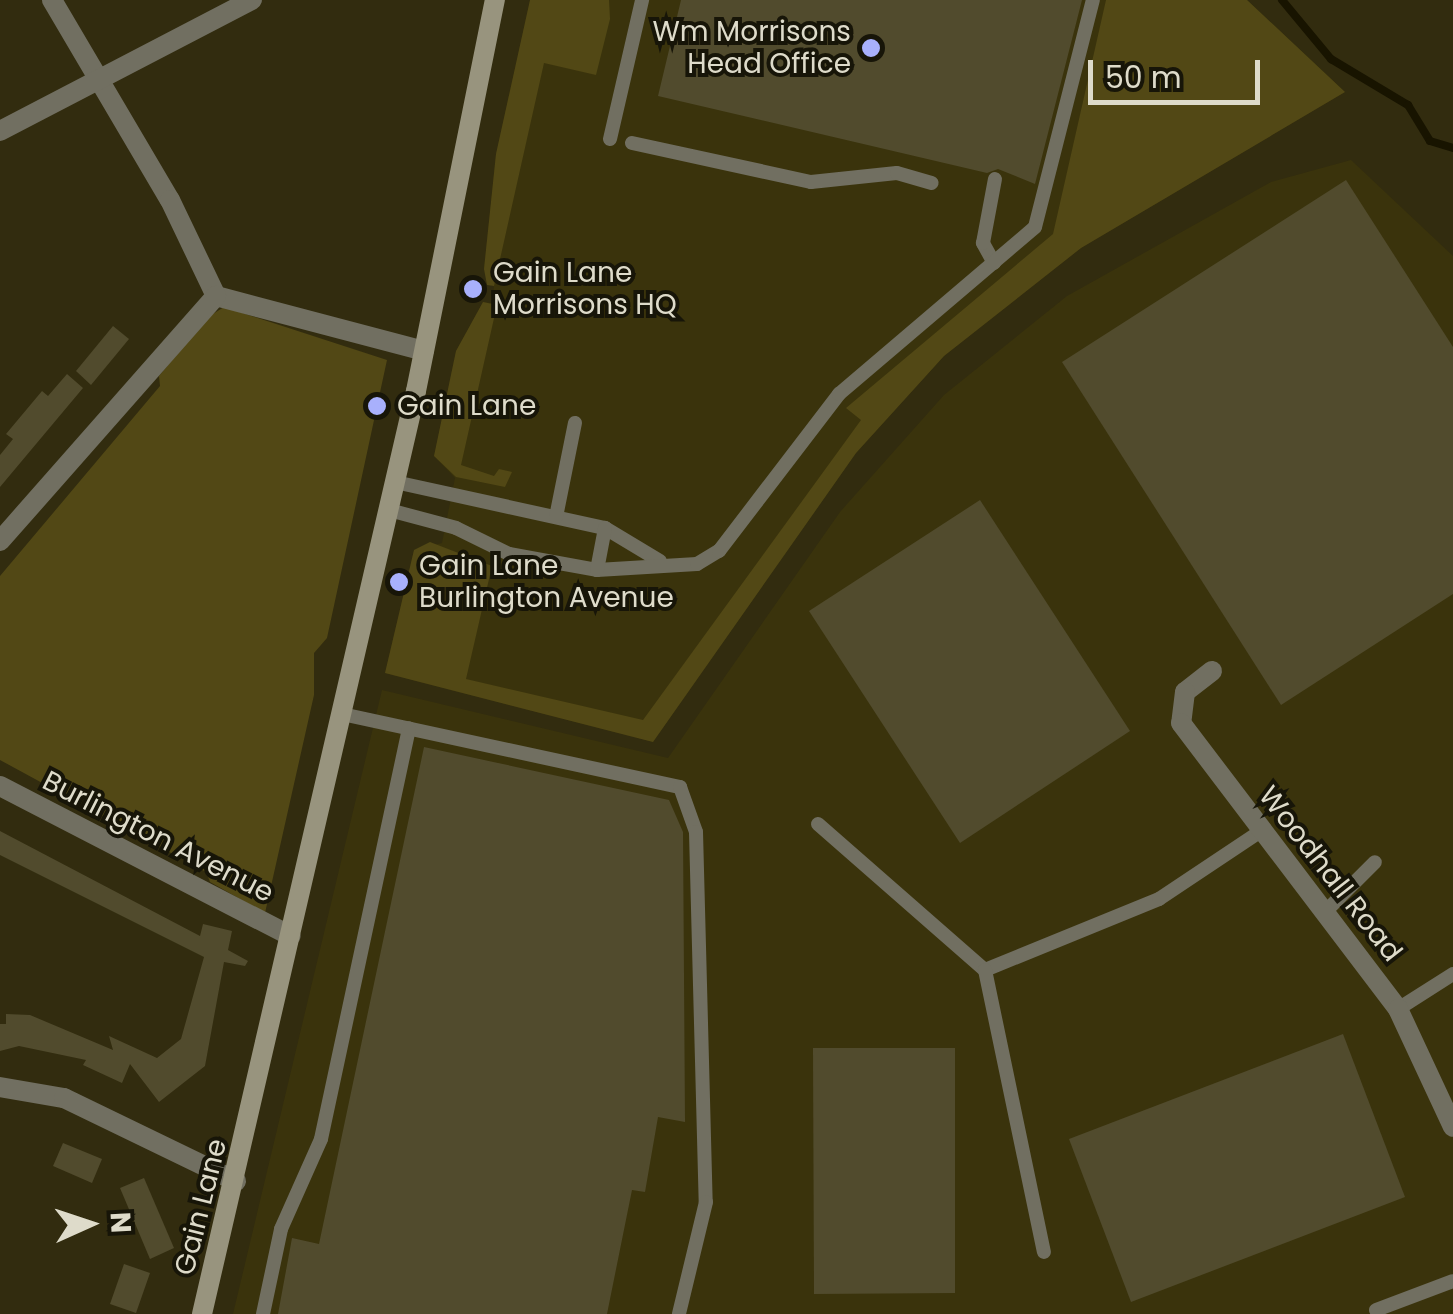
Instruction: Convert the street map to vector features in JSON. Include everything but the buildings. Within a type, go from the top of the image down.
[{"type":"street","points":[[52,0],[216,296],[424,351]]},
{"type":"street","points":[[0,131],[101,84],[252,0]]},
{"type":"street","name":"Gain Lane","points":[[202,1314],[396,482],[495,0]]},
{"type":"street","points":[[0,541],[216,296]]},
{"type":"street","name":"Woodhall Road","points":[[1212,671],[1184,692],[1181,722],[1398,1009],[1453,1126]]},
{"type":"street","name":"Burlington Avenue","points":[[0,786],[291,936]]},
{"type":"street","points":[[0,1088],[64,1098],[236,1181]]},
{"type":"lane","points":[[389,510],[456,528],[510,554],[597,570],[661,562],[697,564],[719,551],[839,394],[994,263],[1040,218],[1094,0]]},
{"type":"lane","points":[[610,139],[638,5]]},
{"type":"lane","points":[[632,143],[811,182],[897,173],[932,183]]},
{"type":"lane","points":[[994,263],[984,243],[995,179]]},
{"type":"lane","points":[[556,517],[575,423]]},
{"type":"lane","points":[[396,482],[605,528],[661,562]]},
{"type":"lane","points":[[597,570],[605,528]]},
{"type":"lane","points":[[342,714],[680,787],[696,832],[706,1202],[679,1314]]},
{"type":"lane","points":[[263,1314],[281,1229],[321,1139],[409,728]]},
{"type":"lane","points":[[818,824],[985,970],[1044,1252]]},
{"type":"lane","points":[[985,970],[1159,899],[1261,831]]},
{"type":"lane","points":[[1326,911],[1376,862]]},
{"type":"lane","points":[[1398,1009],[1453,974]]},
{"type":"lane","points":[[1376,1310],[1453,1281]]},
{"type":"shaded area","points":[[530,0],[1247,0],[1345,92],[1081,248],[944,356],[856,453],[653,742],[385,673],[414,550],[442,543],[455,478],[434,456],[456,351],[483,302],[491,303],[494,287],[484,269],[496,154]]},
{"type":"shaded area","points":[[530,0],[609,0],[610,19],[596,75],[544,63],[494,286],[487,285],[484,269],[496,154]]},
{"type":"shaded area","points":[[1106,0],[1247,0],[1345,92],[1081,248],[944,356],[856,453],[653,742],[385,673],[414,550],[430,542],[492,566],[466,679],[643,720],[861,420],[846,408],[1053,234]]},
{"type":"shaded area","points":[[1351,160],[1453,256],[1453,1314],[233,1314],[382,690],[668,758],[840,512],[944,395],[1067,296],[1271,182]]},
{"type":"shaded area","points":[[483,302],[497,305],[461,465],[494,476],[499,469],[512,472],[505,487],[456,477],[434,456],[456,351]]},
{"type":"shaded area","points":[[224,307],[387,360],[327,638],[314,653],[314,695],[265,913],[210,882],[206,872],[0,760],[0,576],[160,386],[159,376],[208,317]]},
{"type":"waterway","points":[[1282,0],[1331,59],[1408,105],[1430,141],[1453,148]]},
{"type":"place","name":"Wm Morrisons Head Office","points":[[871,48]]},
{"type":"place","name":"Gain Lane Morrisons HQ","points":[[473,289]]},
{"type":"place","name":"Gain Lane","points":[[377,406]]},
{"type":"place","name":"Gain Lane Burlington Avenue","points":[[399,582]]}]
